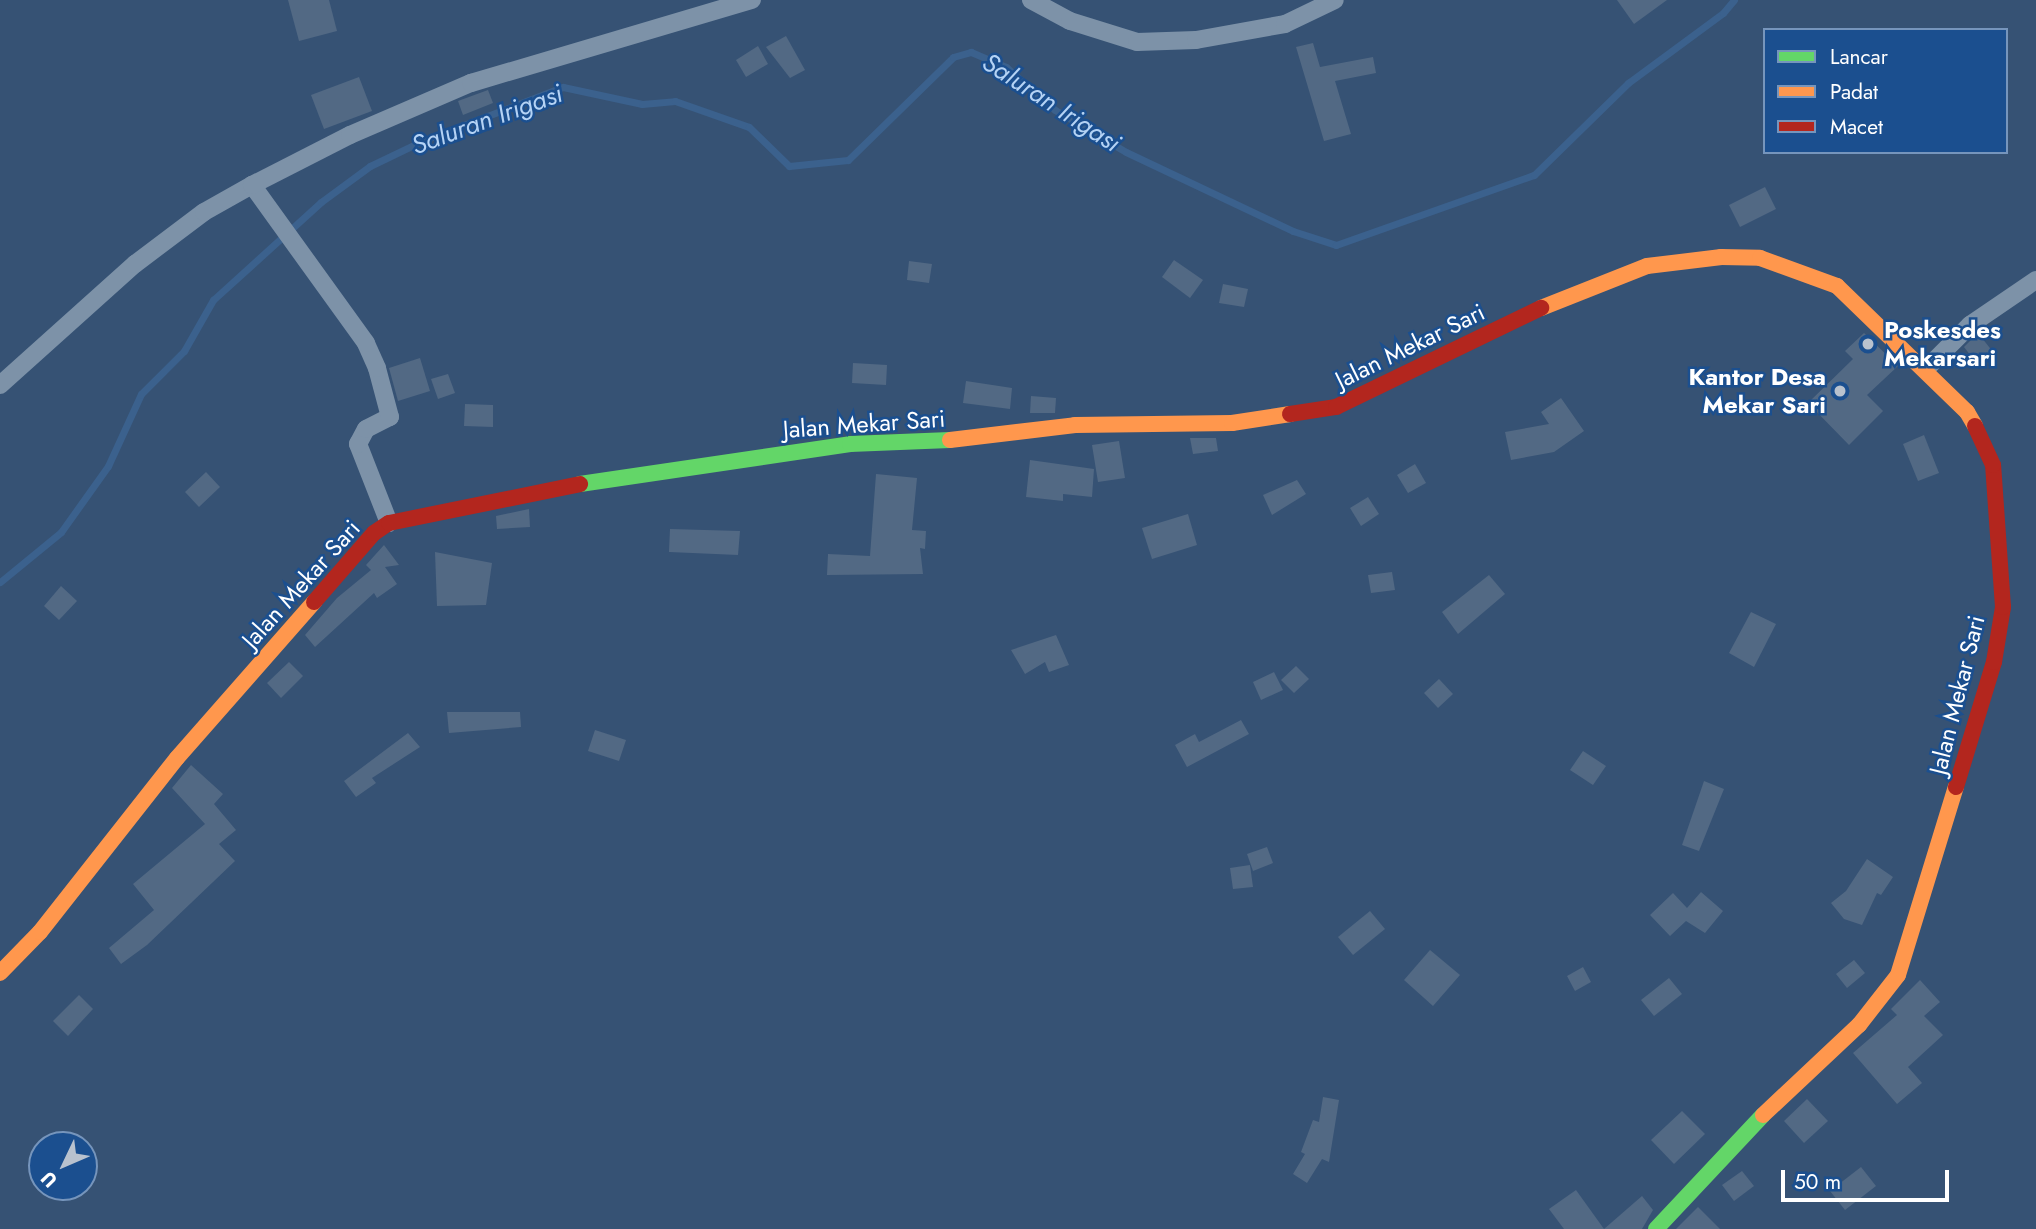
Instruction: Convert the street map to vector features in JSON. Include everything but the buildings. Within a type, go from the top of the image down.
[{"type":"street","points":[[0,385],[135,264],[204,212],[350,135],[471,83],[752,0]]},
{"type":"street","points":[[1031,0],[1070,22],[1138,42],[1196,40],[1285,24],[1335,0]]},
{"type":"street","points":[[253,185],[284,235],[366,343],[377,368],[390,417],[366,429],[358,444],[390,523]]},
{"type":"street","name":"Jalan Mekar Sari","points":[[0,973],[40,932],[177,758],[374,534],[390,523],[607,478],[850,444],[988,439],[1074,425],[1232,423],[1336,407],[1574,292],[1647,266],[1721,257],[1778,262],[1837,286],[1927,368],[1967,412],[1990,451],[1998,495],[2003,607],[1994,662],[1913,937],[1898,975],[1875,1006],[1731,1145],[1656,1229]]},
{"type":"street","points":[[1927,368],[1970,325],[2036,280]]},
{"type":"waterway","name":"Saluran Irigasi","points":[[0,582],[61,532],[108,466],[141,394],[184,351],[213,300],[321,202],[370,166],[422,141],[563,87],[642,104],[675,101],[749,127],[789,166],[848,160],[953,57],[971,52],[1006,67],[1055,110],[1126,152],[1293,231],[1336,245],[1534,175],[1628,83],[1723,13],[1734,0]]},
{"type":"traffic: fast","points":[[580,484],[850,444],[950,440]]},
{"type":"traffic: fast","points":[[1656,1229],[1763,1115]]},
{"type":"traffic: slow","points":[[1541,308],[1647,266],[1721,257],[1760,258],[1837,286],[1967,412],[1975,426]]},
{"type":"traffic: slow","points":[[950,440],[1075,425],[1232,423],[1290,414]]},
{"type":"traffic: slow","points":[[0,973],[40,932],[177,758],[314,602]]},
{"type":"traffic: slow","points":[[1763,1115],[1859,1025],[1898,975],[1956,787]]},
{"type":"traffic: jam","points":[[1290,414],[1336,407],[1541,308]]},
{"type":"traffic: jam","points":[[1956,787],[1994,662],[2003,607],[1993,465],[1975,426]]},
{"type":"traffic: jam","points":[[314,602],[374,533],[389,523],[580,484]]},
{"type":"place","name":"Poskesdes Mekarsari","points":[[1868,344]]},
{"type":"place","name":"Kantor Desa Mekar Sari","points":[[1840,391]]}]
